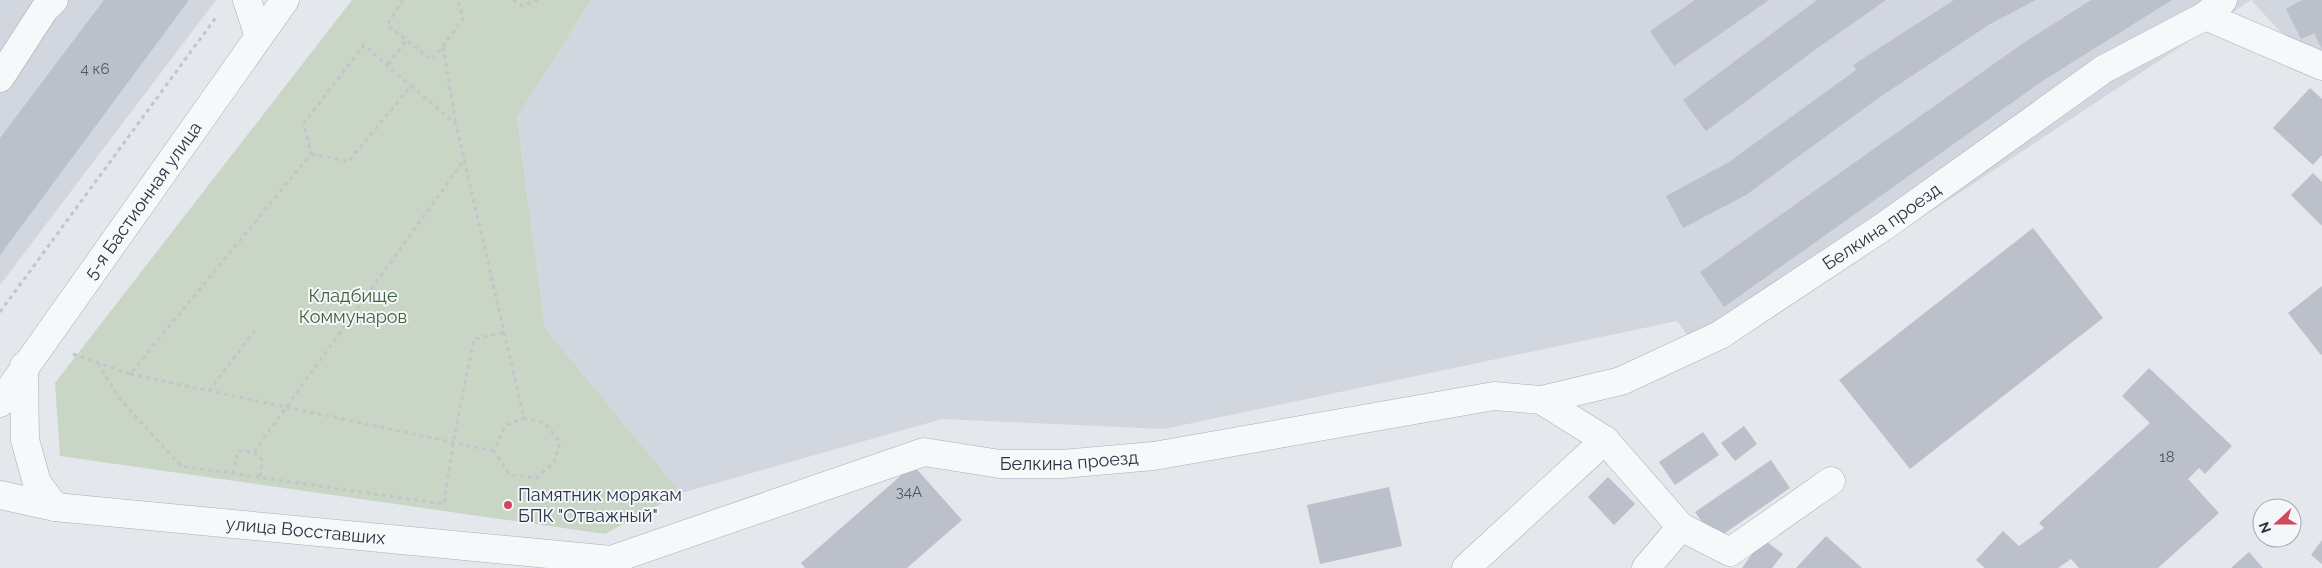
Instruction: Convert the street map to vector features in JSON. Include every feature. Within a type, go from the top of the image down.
[{"type":"street","name":"5-я Бастионная улица","points":[[0,403],[24,366],[285,0]]},
{"type":"street","points":[[0,78],[42,3]]},
{"type":"street","points":[[235,4],[259,37]]},
{"type":"street","points":[[2214,8],[2322,66]]},
{"type":"street","name":"Белкина проезд","points":[[611,560],[924,452],[1000,464],[1071,463],[1154,456],[1494,396],[1541,400],[1621,381],[1720,335],[1886,226],[2104,70],[2214,8]]},
{"type":"street","points":[[24,366],[25,440],[37,484],[55,507]]},
{"type":"street","name":"Белкина проезд","points":[[1541,400],[1605,440],[1681,527]]},
{"type":"street","points":[[1466,568],[1605,440]]},
{"type":"street","points":[[1646,568],[1681,527],[1730,552],[1831,481]]},
{"type":"street","name":"улица Восставших","points":[[0,495],[55,507],[611,560]]},
{"type":"path","points":[[404,0],[387,25],[432,60],[463,19],[458,0]]},
{"type":"path","points":[[513,0],[522,6],[538,0]]},
{"type":"path","points":[[0,312],[235,4]]},
{"type":"path","points":[[388,64],[408,40]]},
{"type":"path","points":[[311,154],[304,123],[364,45],[456,124]]},
{"type":"path","points":[[443,46],[456,124],[524,418]]},
{"type":"path","points":[[311,154],[349,162],[411,86]]},
{"type":"path","points":[[130,374],[311,154]]},
{"type":"path","points":[[254,452],[465,159]]},
{"type":"path","points":[[209,390],[256,329]]},
{"type":"path","points":[[98,363],[118,397],[181,466],[444,504],[453,443],[474,339],[505,332]]},
{"type":"path","points":[[70,353],[130,374],[494,451],[510,475],[536,478],[554,463],[560,442],[545,423],[524,418],[504,426],[494,451]]},
{"type":"path","points":[[233,474],[238,452],[254,452],[262,460],[260,477]]},
{"type":"shaded area","points":[[0,0],[216,0],[0,285]]},
{"type":"shaded area","points":[[591,0],[2251,0],[1726,347],[1701,355],[1677,321],[1164,429],[942,419],[681,493],[545,328],[517,116]]},
{"type":"shaded area","points":[[2251,0],[2322,0],[2322,77]]},
{"type":"green space","name":"Кладбище Коммунаров","points":[[352,0],[591,0],[517,117],[545,328],[681,493],[605,534],[60,456],[55,383]]},
{"type":"building","points":[[104,0],[189,0],[0,255],[0,138]]},
{"type":"building","points":[[1695,0],[1769,0],[1674,66],[1650,31]]},
{"type":"building","points":[[1817,0],[1886,0],[1706,131],[1683,100]]},
{"type":"building","points":[[1954,0],[2036,0],[1990,24],[1877,99],[1746,195],[1683,228],[1666,196],[1729,162],[1856,70],[1853,65]]},
{"type":"building","points":[[2091,0],[2172,0],[2044,80],[1724,307],[1700,272],[2022,44]]},
{"type":"building","points":[[2302,0],[2322,0],[2322,49],[2314,33],[2301,39],[2286,9]]},
{"type":"building","points":[[2310,88],[2322,99],[2322,155],[2313,165],[2273,128]]},
{"type":"building","points":[[2313,173],[2322,182],[2322,226],[2291,195]]},
{"type":"building","points":[[2033,228],[2103,318],[1910,469],[1839,380]]},
{"type":"building","points":[[2322,286],[2322,354],[2321,355],[2288,313]]},
{"type":"building","points":[[2149,368],[2232,446],[2205,474],[2199,468],[2188,479],[2219,513],[2158,568],[2079,568],[2071,559],[2058,568],[1985,568],[1976,560],[2003,531],[2019,546],[2044,528],[2039,523],[2150,423],[2122,396]]},
{"type":"building","points":[[1744,426],[1757,444],[1735,461],[1721,443]]},
{"type":"building","points":[[1703,432],[1719,455],[1675,485],[1659,462]]},
{"type":"building","points":[[1771,460],[1790,488],[1715,540],[1695,512]]},
{"type":"building","points":[[913,465],[962,520],[907,568],[805,568],[801,563]]},
{"type":"building","points":[[1608,477],[1635,504],[1614,525],[1588,497]]},
{"type":"building","points":[[1389,487],[1402,546],[1320,564],[1307,505]]},
{"type":"building","points":[[1826,536],[1862,568],[1796,568]]},
{"type":"building","points":[[1763,539],[1783,554],[1772,568],[1742,568]]},
{"type":"building","points":[[2322,540],[2322,564],[2311,555]]},
{"type":"building","points":[[2249,552],[2263,568],[2231,568]]},
{"type":"place","name":"Памятник морякам БПК \"Отважный\"","points":[[508,505]]}]
